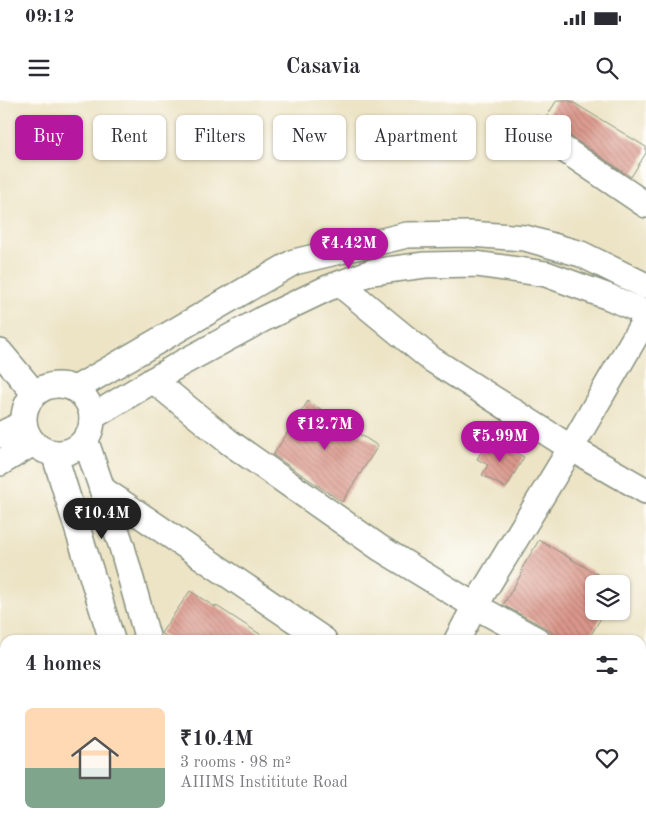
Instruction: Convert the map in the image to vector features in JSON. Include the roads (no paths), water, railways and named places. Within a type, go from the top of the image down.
[{"type":"street","points":[[571,154],[646,205]]},
{"type":"street","points":[[75,389],[294,262],[407,235],[469,234],[525,238],[581,254],[646,286]]},
{"type":"street","points":[[0,435],[37,439],[66,452],[77,447],[89,428],[153,380],[265,318],[340,284],[372,272],[425,265],[476,264],[546,274],[646,313]]},
{"type":"street","points":[[340,284],[432,359],[571,448],[646,491]]},
{"type":"street","points":[[460,635],[646,318]]},
{"type":"street","points":[[0,352],[35,394]]},
{"type":"street","points":[[153,380],[229,442],[380,548],[475,606],[528,635]]},
{"type":"street","points":[[110,635],[37,439],[24,412],[28,402],[35,394],[44,388],[54,385],[65,385],[75,389],[90,406],[89,428],[102,489],[122,547],[147,635]]},
{"type":"street","points":[[0,463],[37,439]]},
{"type":"street","points":[[102,489],[317,635]]}]
